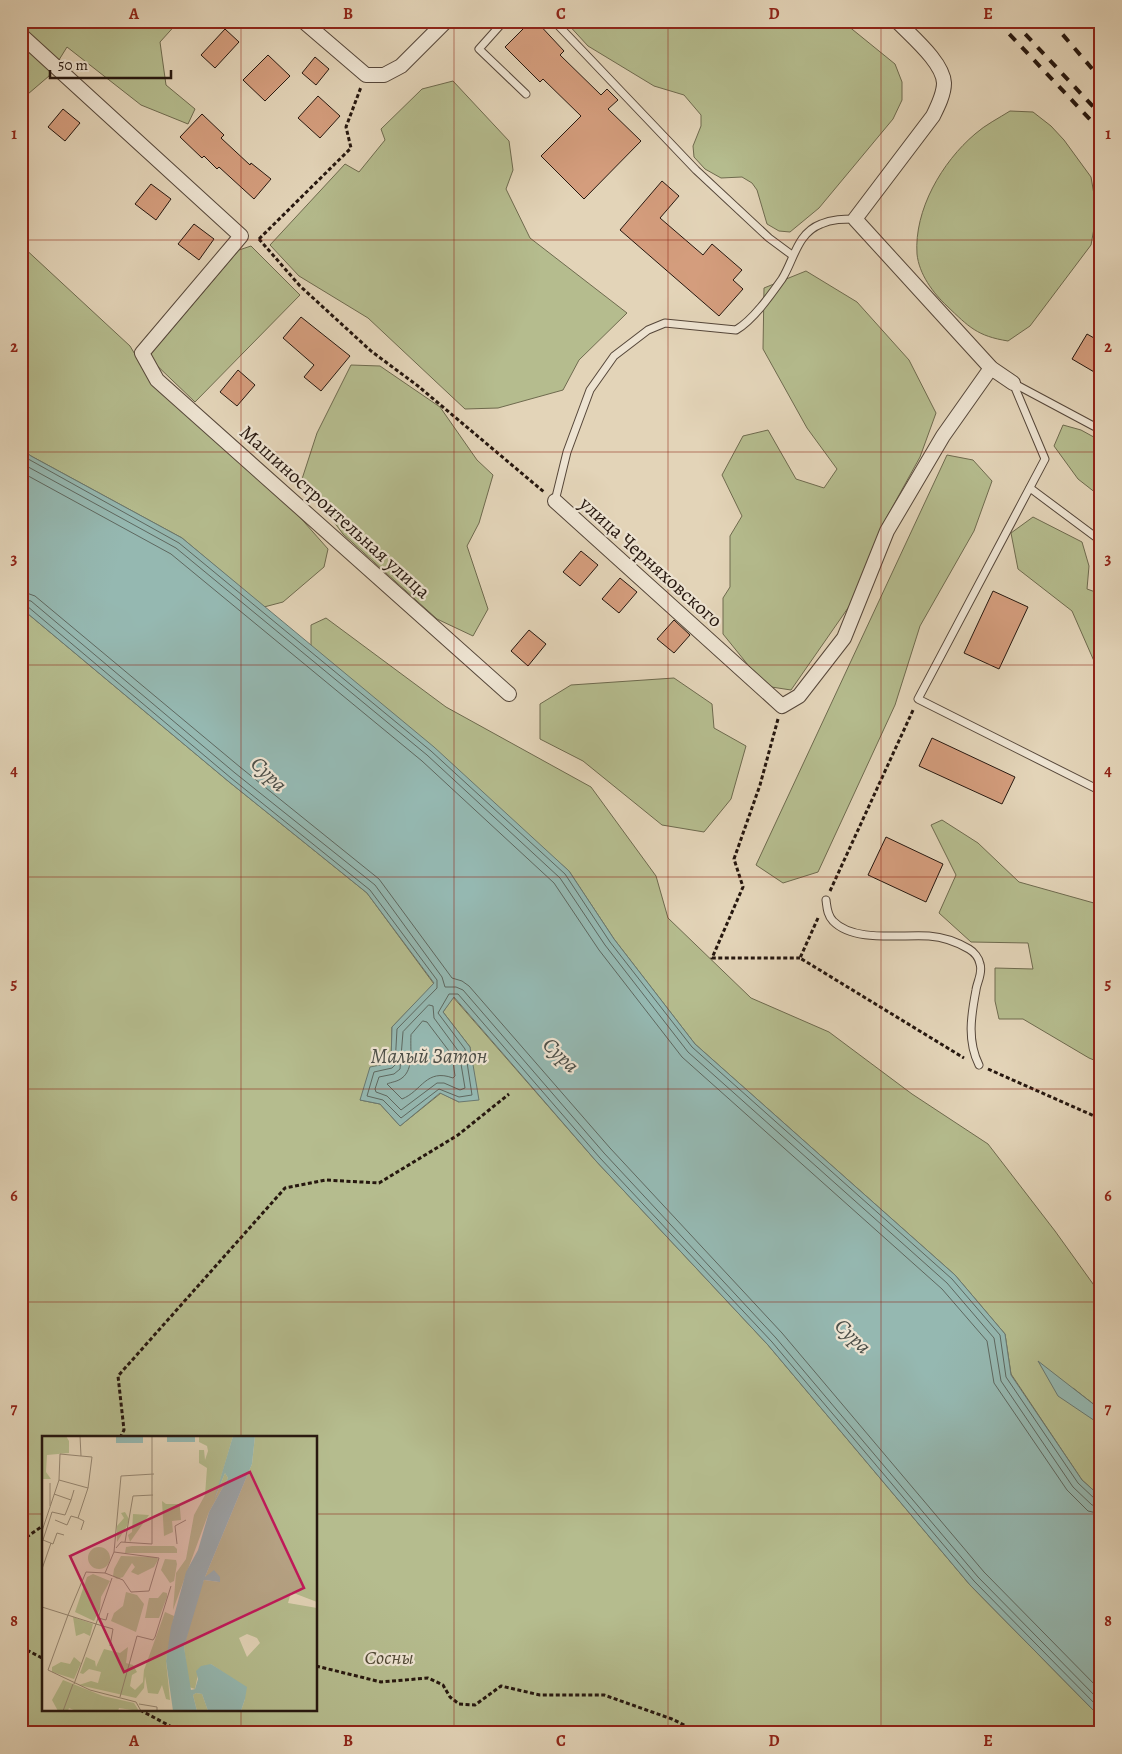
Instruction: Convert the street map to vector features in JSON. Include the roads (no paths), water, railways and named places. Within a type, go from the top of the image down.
[{"type":"street","points":[[303,21],[366,75],[384,75],[401,66],[446,21]]},
{"type":"street","points":[[897,21],[939,66],[944,83],[941,100],[933,116],[855,219],[992,368],[1013,382]]},
{"type":"street","name":"Машиностроительная улица","points":[[26,39],[241,236],[142,353],[157,380],[509,694]]},
{"type":"street","name":"улица Черняховского","points":[[555,501],[782,706],[799,696],[844,638],[887,531],[943,436],[992,368]]},
{"type":"lane","points":[[504,21],[478,49],[526,94]]},
{"type":"lane","points":[[554,21],[696,170],[769,238],[792,255]]},
{"type":"lane","points":[[555,501],[567,452],[590,390],[614,356],[648,330],[665,323],[736,330],[745,325],[782,278],[792,255],[806,235],[819,224],[834,220],[855,219]]},
{"type":"lane","points":[[1013,382],[1101,430]]},
{"type":"lane","points":[[1013,382],[1045,459],[918,699],[1101,791]]},
{"type":"lane","points":[[1030,488],[1101,541]]},
{"type":"lane","points":[[826,900],[828,913],[832,921],[844,929],[872,936],[930,936],[945,939],[975,954],[980,964],[981,973],[976,990],[971,1036],[972,1051],[979,1065]]},
{"type":"water","points":[[21,449],[182,538],[434,747],[569,871],[614,939],[695,1044],[955,1275],[1005,1334],[1011,1375],[1082,1480],[1101,1497],[1101,1718],[970,1585],[768,1345],[596,1161],[454,997],[443,1012],[470,1047],[479,1100],[459,1102],[440,1093],[400,1126],[380,1104],[360,1100],[370,1067],[391,1063],[392,1027],[434,983],[367,893],[228,781],[21,608]]},
{"type":"water","points":[[1038,1361],[1101,1410],[1101,1425],[1058,1396]]},
{"type":"railway","points":[[997,21],[1101,131]]},
{"type":"railway","points":[[1013,21],[1101,115]]},
{"type":"railway","points":[[1051,21],[1101,79]]},
{"type":"water label","name":"Сура","points":[[269,774]]},
{"type":"water label","name":"Сура","points":[[561,1055]]},
{"type":"water label","name":"Малый Затон","points":[[429,1056]]},
{"type":"water label","name":"Сура","points":[[853,1336]]},
{"type":"park label","name":"Сосны","points":[[389,1657]]}]
